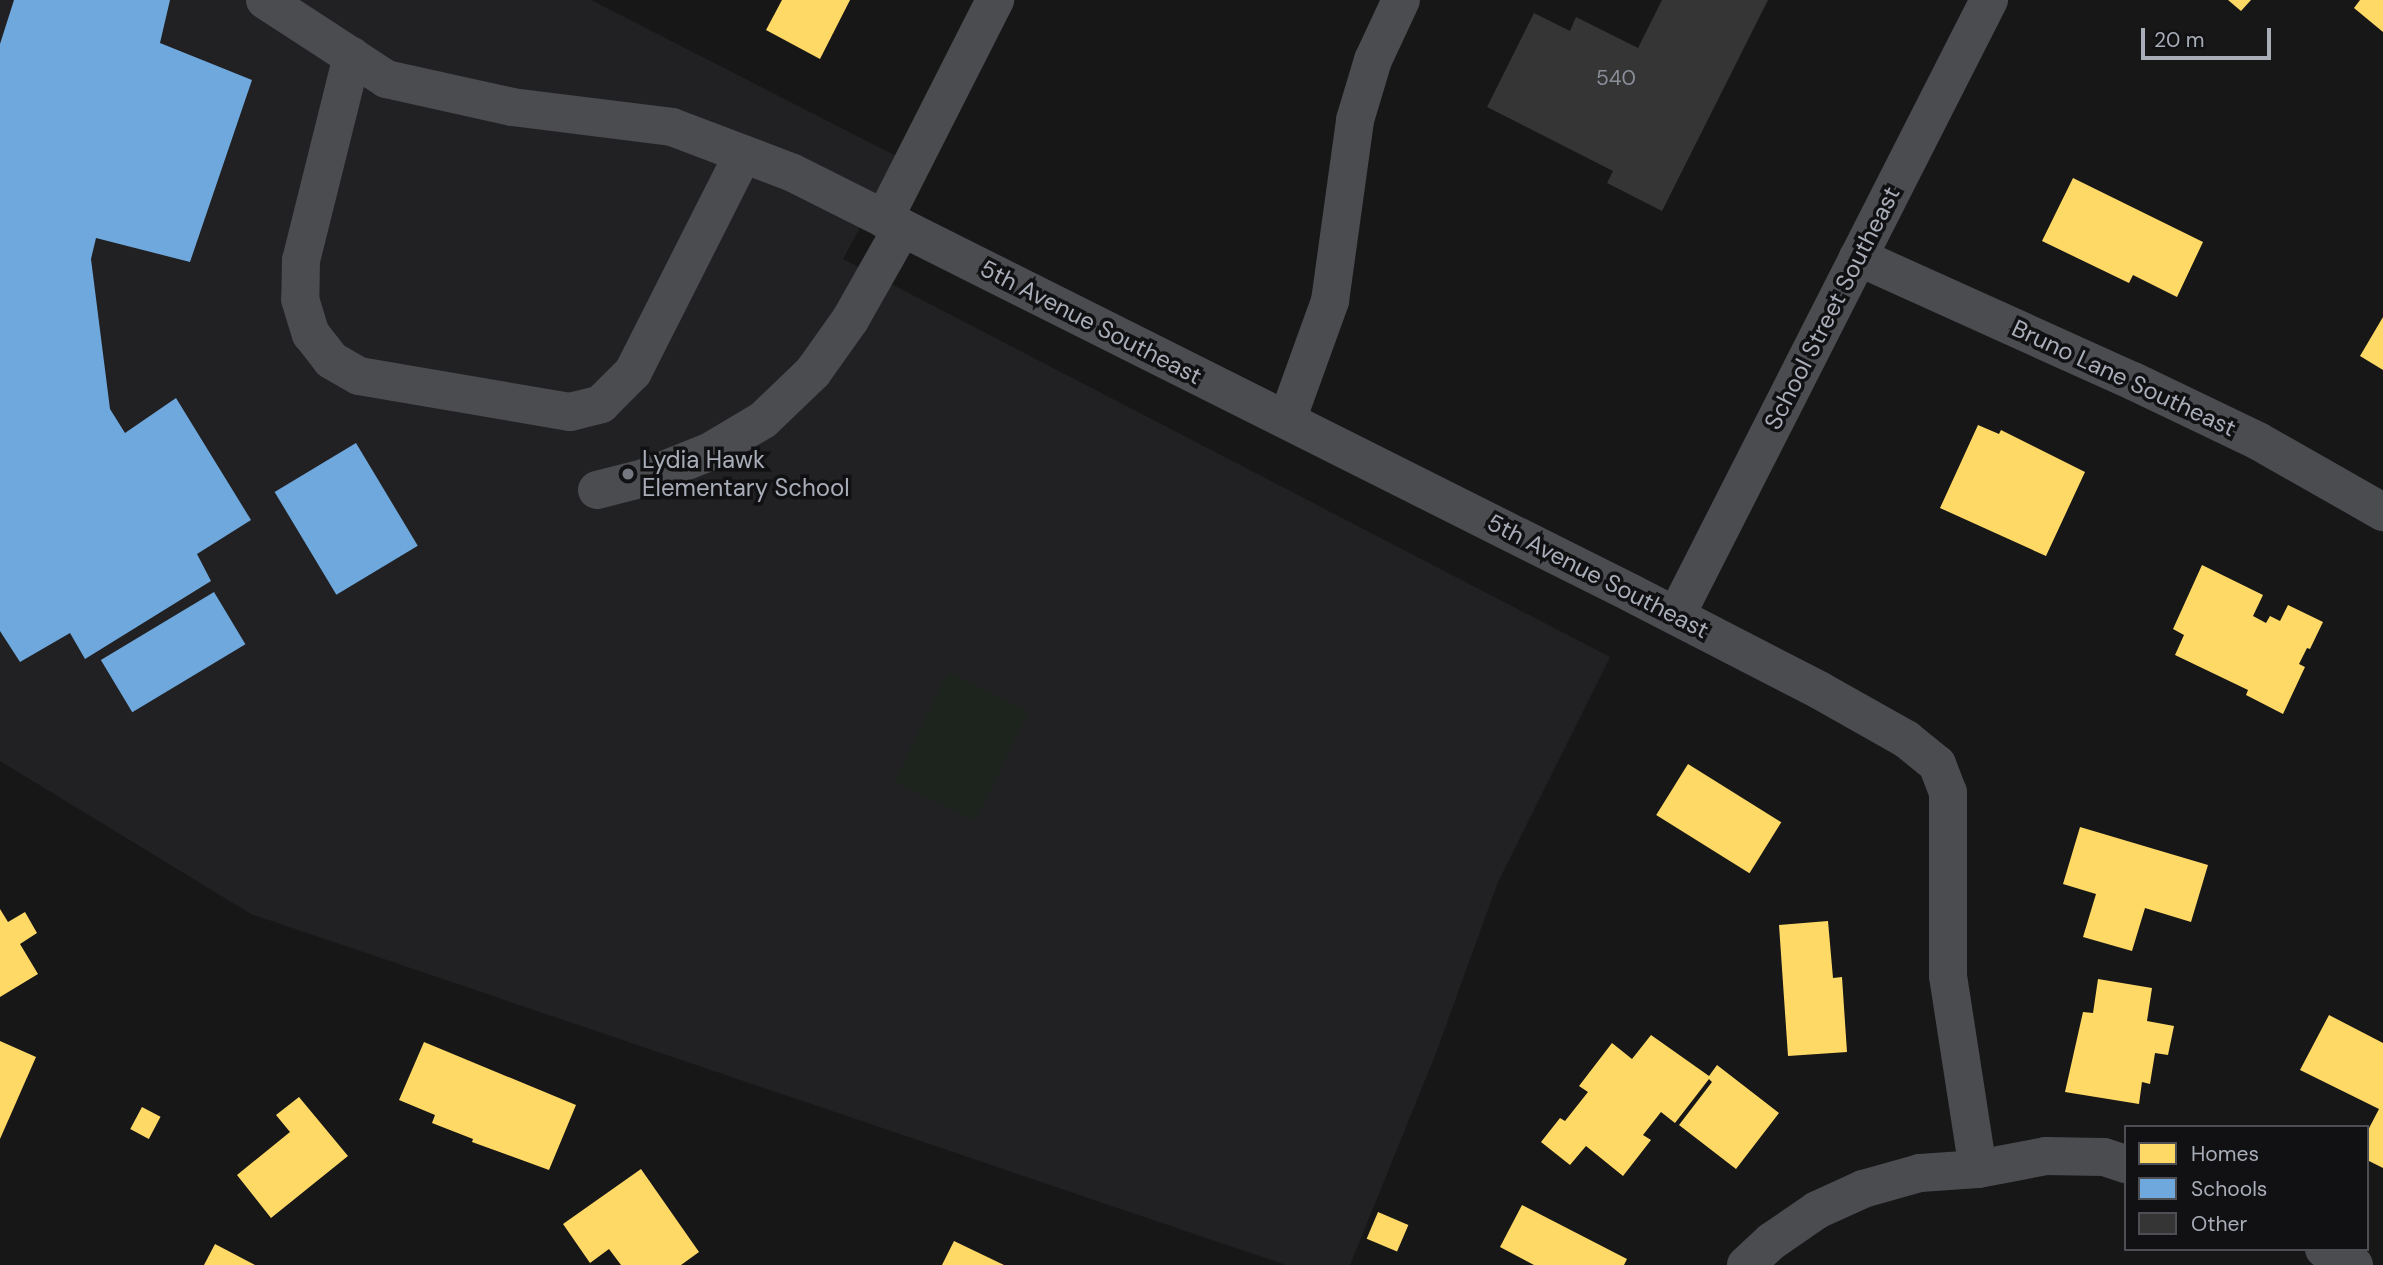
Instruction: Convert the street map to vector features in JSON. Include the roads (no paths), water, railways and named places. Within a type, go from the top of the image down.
[{"type":"street","name":"5th Avenue Southeast","points":[[265,0],[386,79],[512,107],[671,127],[793,173],[1676,616],[1906,739],[1937,764],[1948,792],[1948,976],[1978,1169]]},
{"type":"street","points":[[597,490],[644,478],[709,452],[762,420],[813,372],[850,320],[995,0]]},
{"type":"street","points":[[1287,420],[1330,301],[1355,120],[1373,60],[1401,0]]},
{"type":"street","name":"School Street Southeast","points":[[1676,616],[1989,0]]},
{"type":"street","points":[[352,56],[301,260],[300,299],[311,334],[331,360],[359,376],[570,412],[601,404],[633,372],[743,154]]},
{"type":"street","name":"Bruno Lane Southeast","points":[[1858,257],[2133,381],[2258,441],[2383,512]]},
{"type":"street","points":[[1746,1265],[1772,1241],[1817,1210],[1863,1189],[1920,1173],[1978,1169],[2046,1156],[2104,1157],[2124,1163]]},
{"type":"street","points":[[2328,1251],[2354,1265]]},
{"type":"place","name":"Lydia Hawk Elementary School","points":[[628,474]]}]
